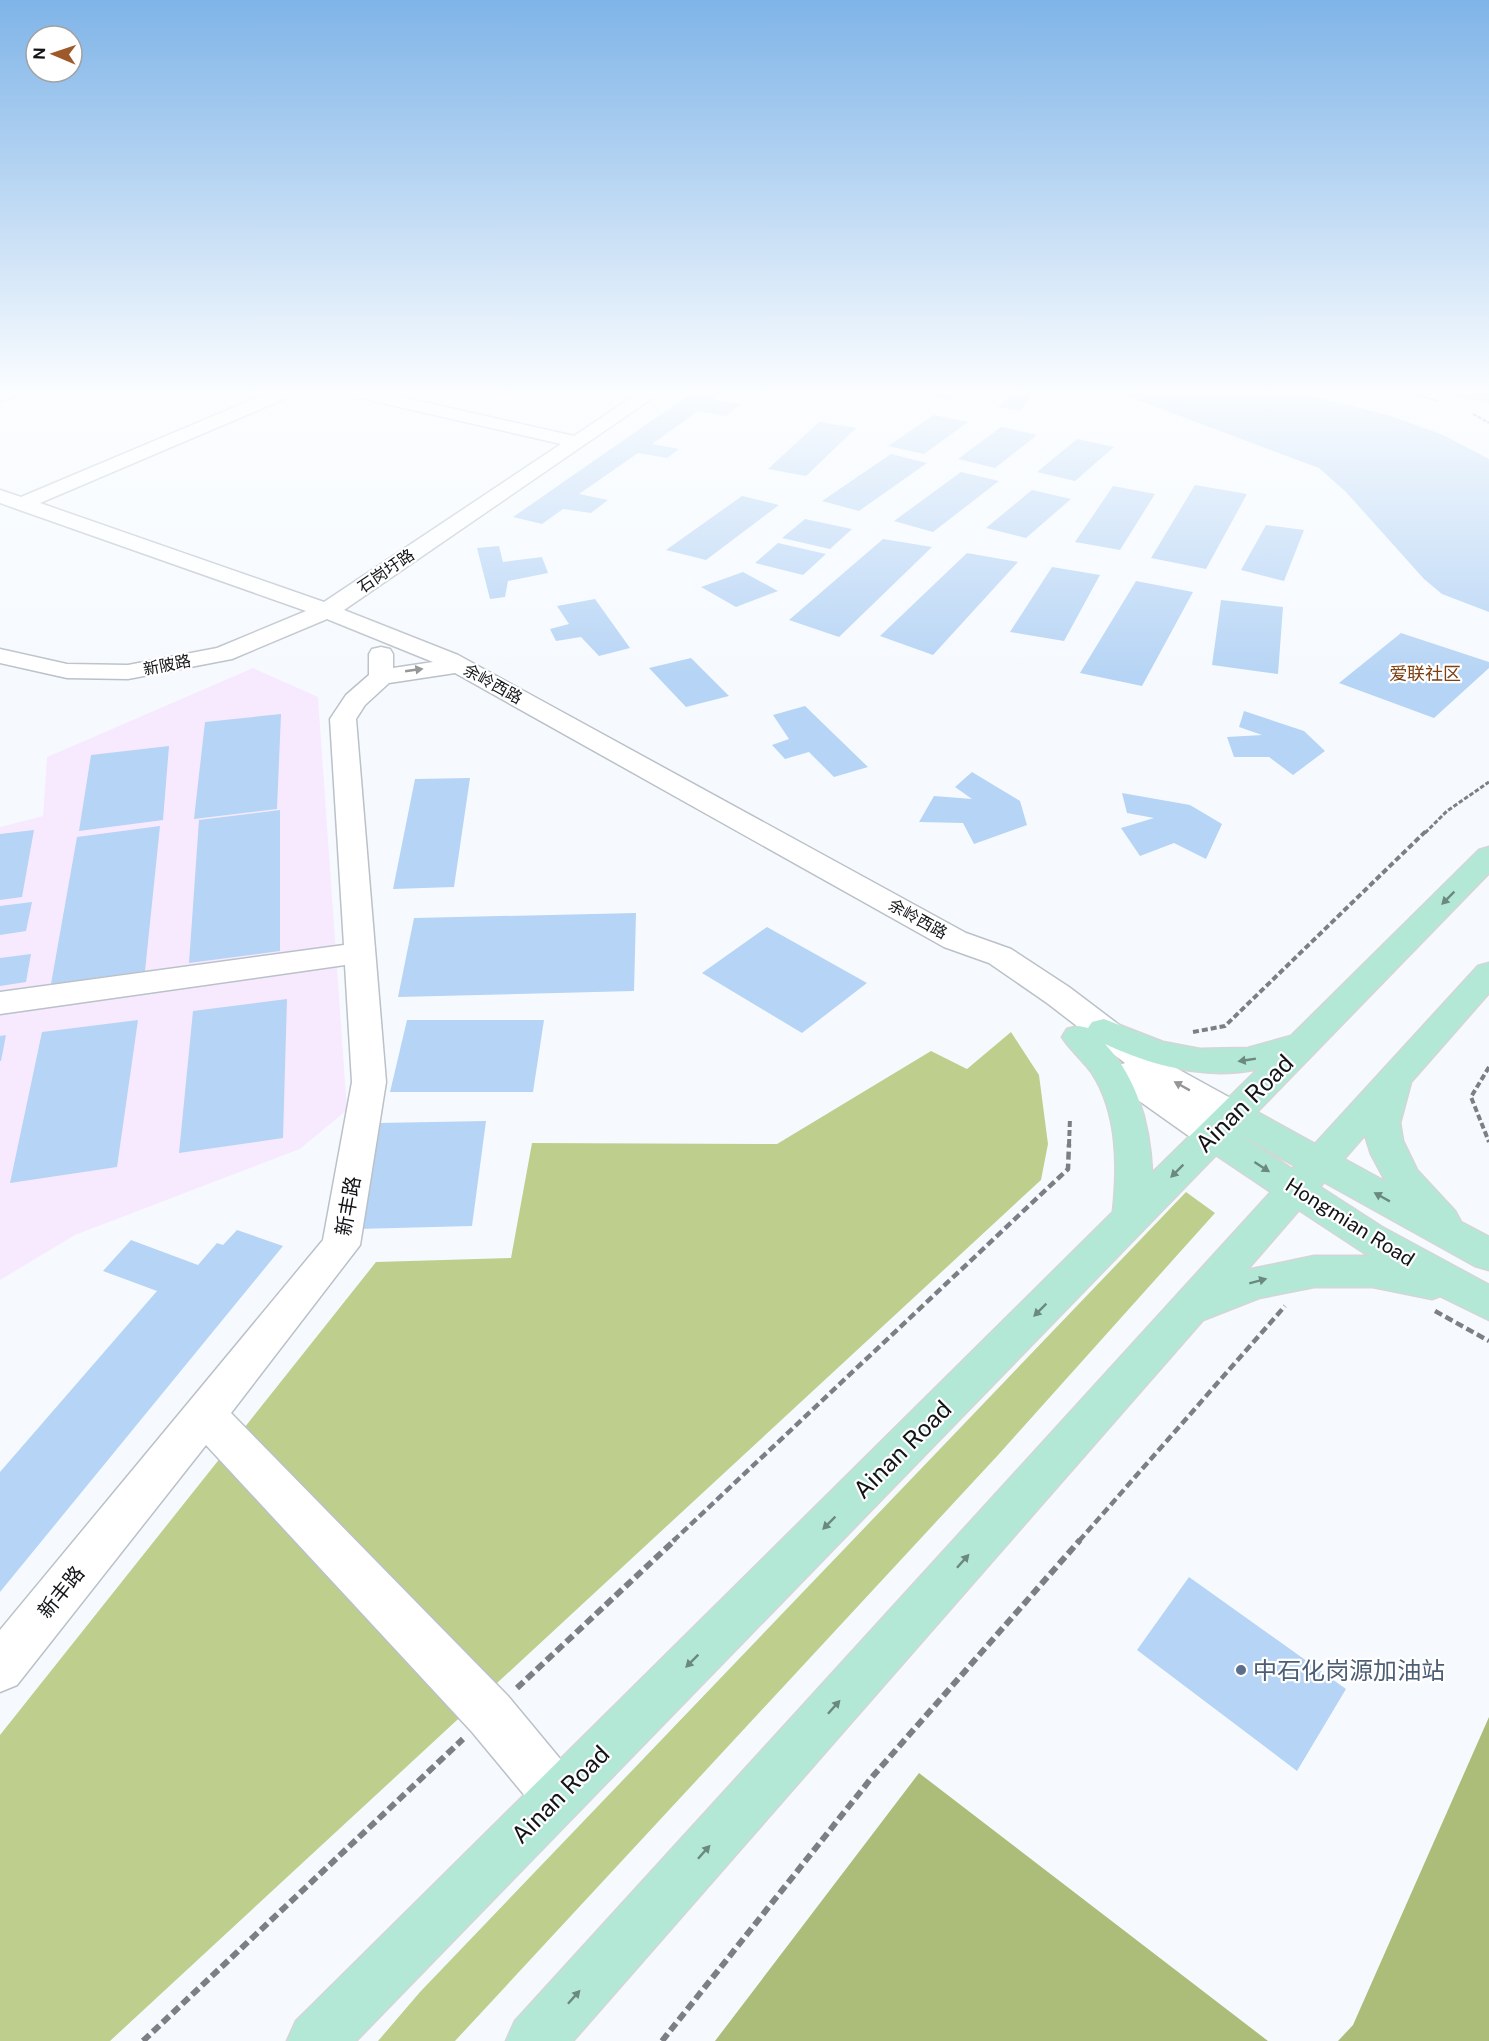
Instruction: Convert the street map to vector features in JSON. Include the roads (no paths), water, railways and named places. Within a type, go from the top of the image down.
[{"type":"main road","name":"Ainan Road","points":[[316,2041],[1489,856]]},
{"type":"main road","points":[[535,2041],[1489,973]]},
{"type":"main road","points":[[1092,1034],[1168,1057],[1205,1061],[1238,1061],[1270,1056],[1303,1043]]},
{"type":"main road","points":[[1092,1034],[1104,1065],[1120,1094],[1129,1122],[1136,1181],[1131,1218]]},
{"type":"main road","points":[[1401,1072],[1387,1103],[1382,1127],[1390,1156],[1431,1211],[1480,1250]]},
{"type":"main road","name":"Hongmian Road","points":[[1223,1125],[1308,1176],[1480,1250]]},
{"type":"main road","name":"Hongmian Road","points":[[1308,1176],[1368,1237],[1482,1300]]},
{"type":"main road","points":[[1185,1313],[1235,1287],[1278,1276],[1318,1270],[1366,1272],[1417,1279],[1482,1300]]},
{"type":"street","points":[[11,500],[48,485]]},
{"type":"street","name":"石岗圩路","points":[[327,611],[512,485]]},
{"type":"street","name":"余岭西路","points":[[11,500],[327,611],[459,665],[956,940],[989,970],[1092,1034],[1144,1090],[1223,1125]]},
{"type":"street","name":"新陂路","points":[[0,656],[67,671],[128,672],[223,654],[327,611]]},
{"type":"street","points":[[379,632],[382,648],[381,677],[404,671],[459,665]]},
{"type":"street","name":"新丰路","points":[[0,1668],[341,1245],[369,1082],[343,719],[355,700],[381,677]]},
{"type":"street","points":[[0,1003],[360,953]]},
{"type":"street","points":[[204,1414],[490,1714],[558,1796]]},
{"type":"place","name":"中石化岗源加油站","points":[[1241,1670]]},
{"type":"district","name":"爱联社区","points":[[1425,673]]}]
